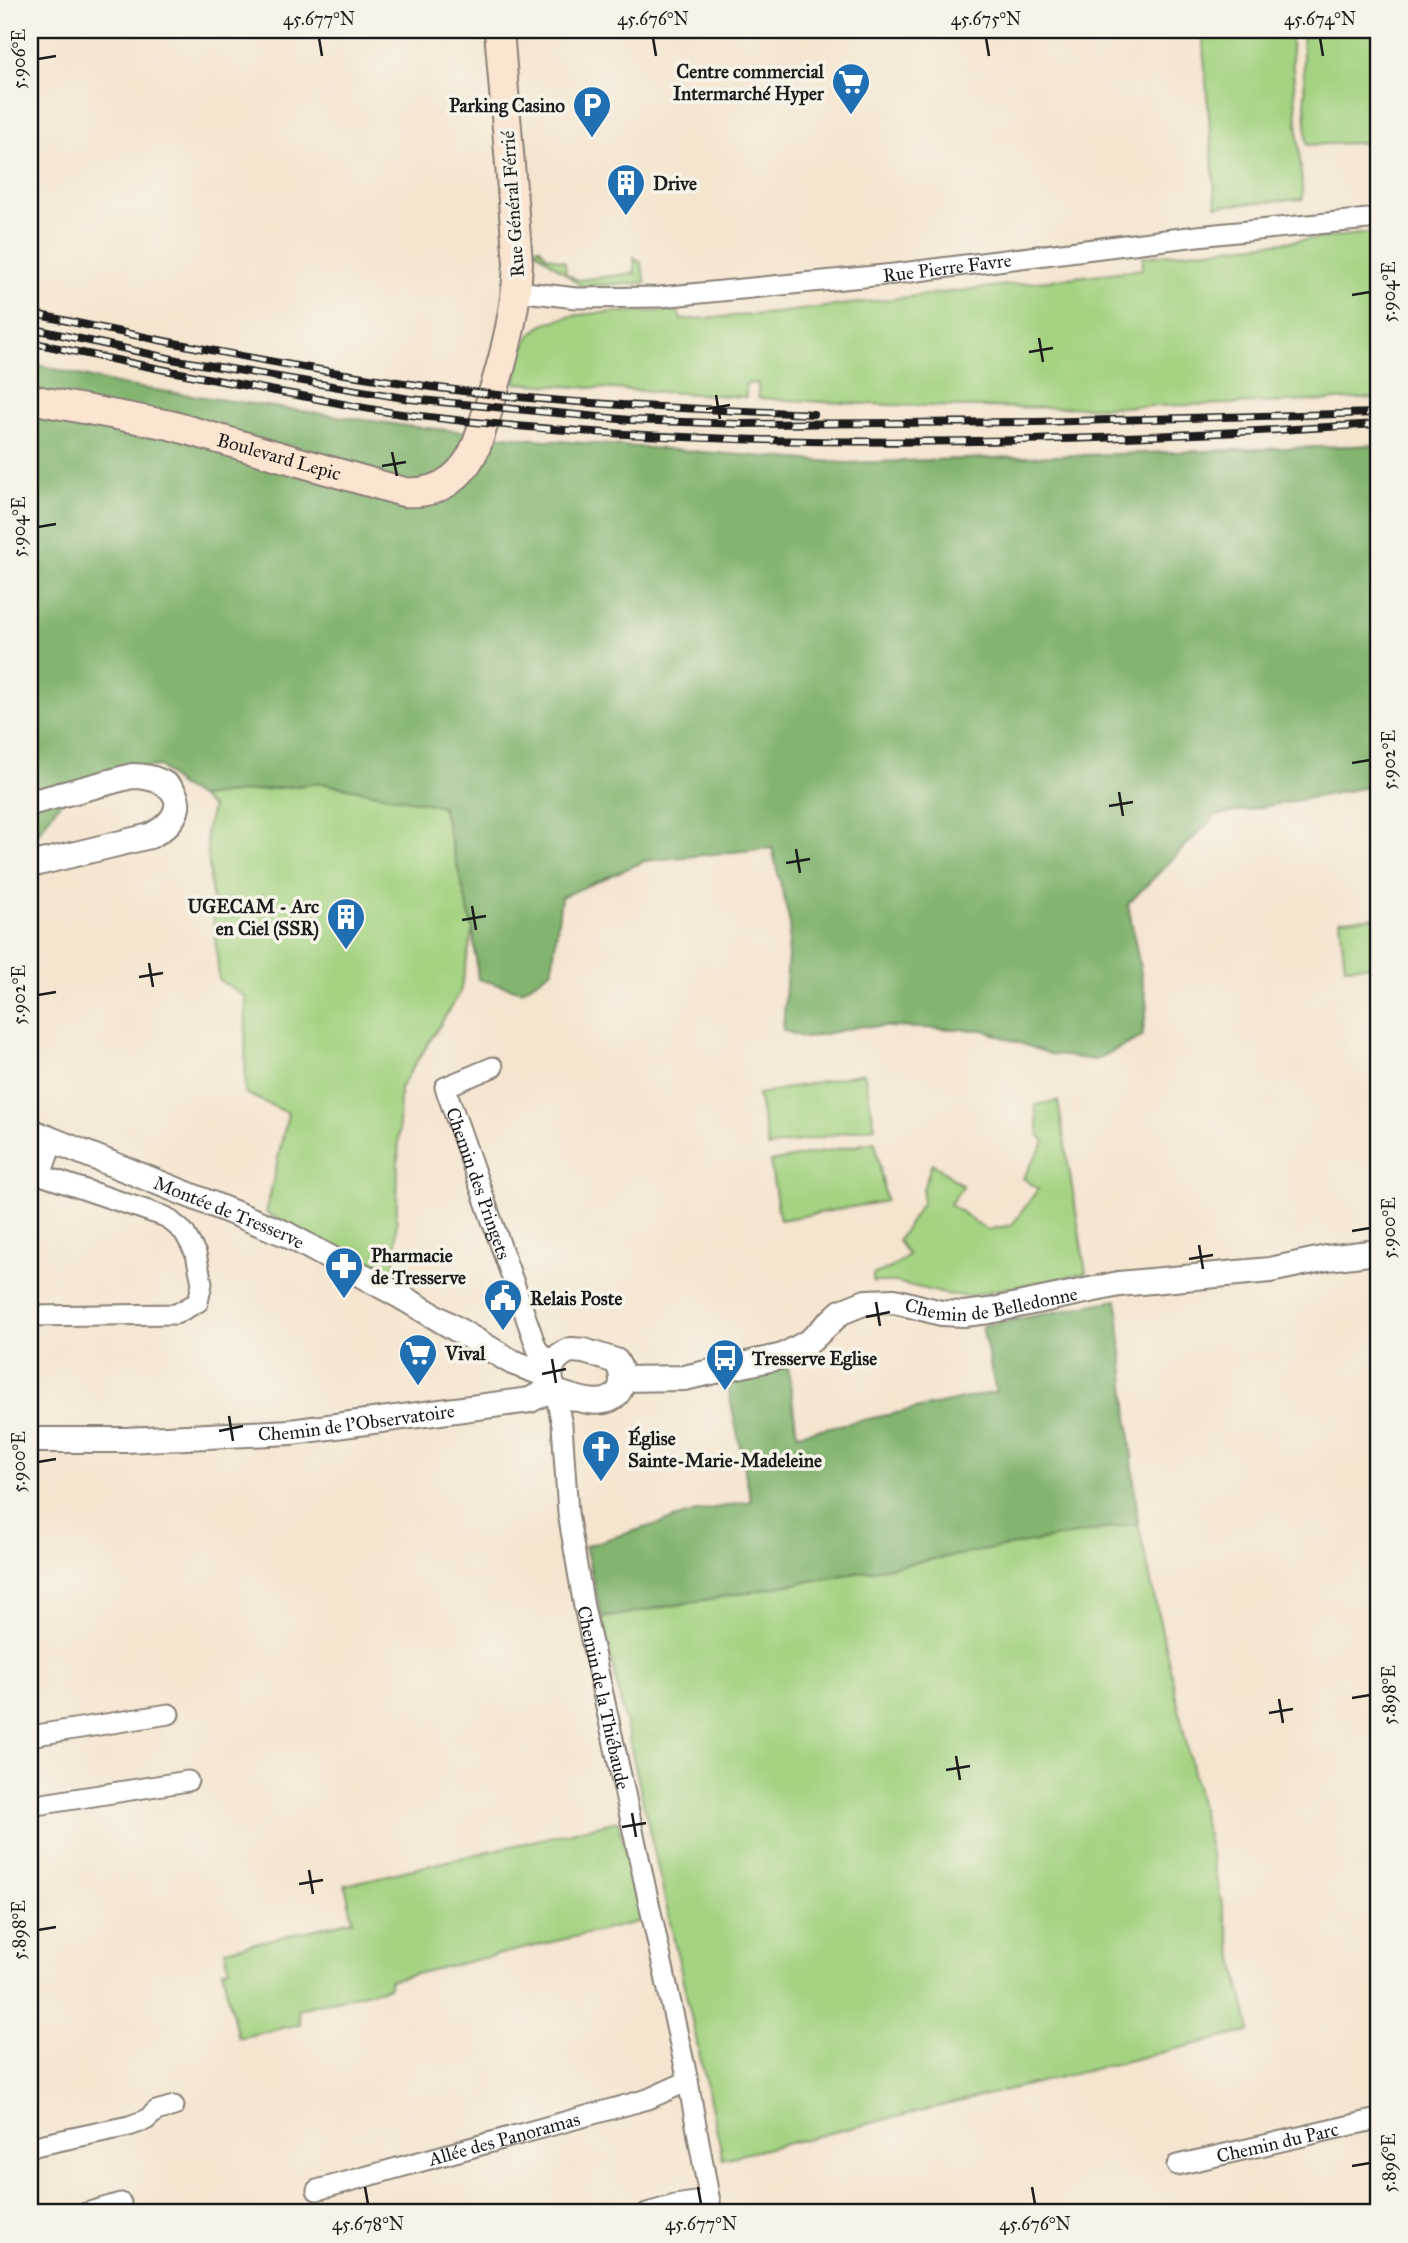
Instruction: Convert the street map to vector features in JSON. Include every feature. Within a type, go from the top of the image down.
[{"type":"main road","name":"Rue Général Férrié","points":[[486,416],[504,354],[517,292],[518,263],[499,30]]},
{"type":"main road","name":"Boulevard Lepic","points":[[30,399],[170,425],[379,485],[416,493],[446,484],[462,471],[475,451],[486,416]]},
{"type":"street","name":"Rue Pierre Favre","points":[[517,292],[576,298],[660,297],[894,274],[1197,236],[1378,218]]},
{"type":"street","points":[[30,803],[132,776],[147,776],[167,783],[173,789],[177,801],[171,821],[161,831],[150,836],[30,865]]},
{"type":"street","name":"Chemin des Pringets","points":[[493,1067],[445,1087],[537,1349],[557,1384]]},
{"type":"street","name":"Montée de Tresserve","points":[[30,1131],[286,1234],[400,1296],[512,1362],[557,1384]]},
{"type":"street","name":"Montée de Tresserve","points":[[30,1316],[176,1314],[198,1302],[202,1283],[196,1254],[184,1232],[166,1217],[41,1175],[53,1141]]},
{"type":"street","name":"Chemin de Belledonne","points":[[623,1379],[684,1378],[783,1356],[810,1340],[841,1312],[866,1302],[895,1301],[941,1313],[964,1314],[1119,1284],[1270,1270],[1327,1258],[1378,1252]]},
{"type":"street","name":"Chemin de l'Observatoire","points":[[30,1440],[125,1440],[291,1432],[530,1400],[557,1384],[563,1353],[584,1351],[617,1361],[623,1379]]},
{"type":"street","points":[[557,1384],[608,1400],[618,1393],[623,1379]]},
{"type":"street","name":"Chemin de la Thiébaude","points":[[557,1384],[568,1513],[584,1607],[688,2081],[710,2207]]},
{"type":"street","points":[[30,1736],[169,1714]]},
{"type":"street","points":[[30,1806],[188,1781]]},
{"type":"street","name":"Allée des Panoramas","points":[[317,2190],[648,2099],[688,2081]]},
{"type":"street","points":[[30,2147],[129,2126],[146,2120],[156,2110],[174,2106]]},
{"type":"street","name":"Chemin du Parc","points":[[1177,2165],[1378,2119]]},
{"type":"street","points":[[86,2213],[121,2203]]},
{"type":"street","points":[[647,2213],[675,2205],[710,2207]]},
{"type":"green space","points":[[1202,30],[1290,30],[1303,199],[1216,206]]},
{"type":"green space","points":[[1302,30],[1378,30],[1378,142],[1307,145]]},
{"type":"green space","points":[[1378,232],[1378,398],[1145,406],[913,406],[758,398],[758,383],[746,384],[746,397],[515,383],[522,353],[530,336],[541,326],[577,315],[678,311],[681,320],[775,313],[1142,269],[1143,257]]},
{"type":"green space","points":[[539,247],[547,256],[565,262],[566,274],[578,280],[635,273],[634,257],[641,263],[646,283],[581,286],[533,248]]},
{"type":"green space","points":[[30,363],[120,385],[407,426],[533,439],[846,463],[1378,445],[1378,785],[1215,816],[1128,904],[1147,1006],[1142,1037],[1095,1060],[1050,1054],[983,1030],[863,1026],[805,1038],[783,1030],[790,924],[772,848],[645,861],[561,897],[552,970],[522,991],[478,979],[473,929],[442,806],[321,783],[199,797],[178,785],[160,766],[107,770],[59,804],[30,844]]},
{"type":"green space","points":[[321,783],[442,806],[473,929],[460,993],[400,1088],[395,1279],[266,1213],[288,1113],[245,1093],[246,997],[219,980],[206,831],[212,808],[199,797]]},
{"type":"green space","points":[[1378,917],[1378,965],[1345,967],[1340,920]]},
{"type":"green space","points":[[864,1073],[875,1127],[768,1147],[758,1094]]},
{"type":"green space","points":[[1058,1101],[1086,1273],[967,1296],[945,1294],[896,1282],[873,1282],[873,1275],[893,1267],[908,1255],[898,1241],[922,1203],[923,1189],[932,1163],[963,1186],[950,1204],[987,1230],[1012,1225],[1038,1189],[1023,1178],[1045,1141],[1039,1135],[1035,1105]]},
{"type":"green space","points":[[875,1142],[886,1201],[780,1220],[770,1162]]},
{"type":"green space","points":[[1117,1300],[1138,1523],[602,1618],[585,1546],[700,1511],[751,1501],[726,1378],[788,1367],[797,1434],[996,1392],[982,1326]]},
{"type":"green space","points":[[1138,1523],[1250,2031],[723,2159],[602,1618]]},
{"type":"green space","points":[[618,1821],[642,1921],[389,1980],[390,1987],[298,2009],[300,2024],[238,2038],[222,1970],[229,1968],[225,1950],[353,1920],[345,1885]]},
{"type":"railway","points":[[30,313],[267,361],[461,391],[611,404],[813,414]]},
{"type":"railway","points":[[30,328],[177,360],[410,399],[630,420],[739,424],[1036,422],[1378,413]]},
{"type":"railway","points":[[30,342],[382,411],[532,427],[652,436],[894,442],[1016,440],[1137,437],[1378,424]]},
{"type":"place","name":"Centre commercial Intermarché Hyper","points":[[851,116]]},
{"type":"place","name":"Parking Casino","points":[[592,139]]},
{"type":"place","name":"Drive","points":[[626,217]]},
{"type":"place","name":"UGECAM - Arc en Ciel (SSR)","points":[[346,951]]},
{"type":"place","name":"Pharmacie de Tresserve","points":[[344,1300]]},
{"type":"place","name":"Relais Poste","points":[[503,1332]]},
{"type":"place","name":"Vival","points":[[418,1387]]},
{"type":"place","name":"Tresserve Eglise","points":[[725,1392]]},
{"type":"place","name":"Église Sainte-Marie-Madeleine","points":[[601,1483]]}]
